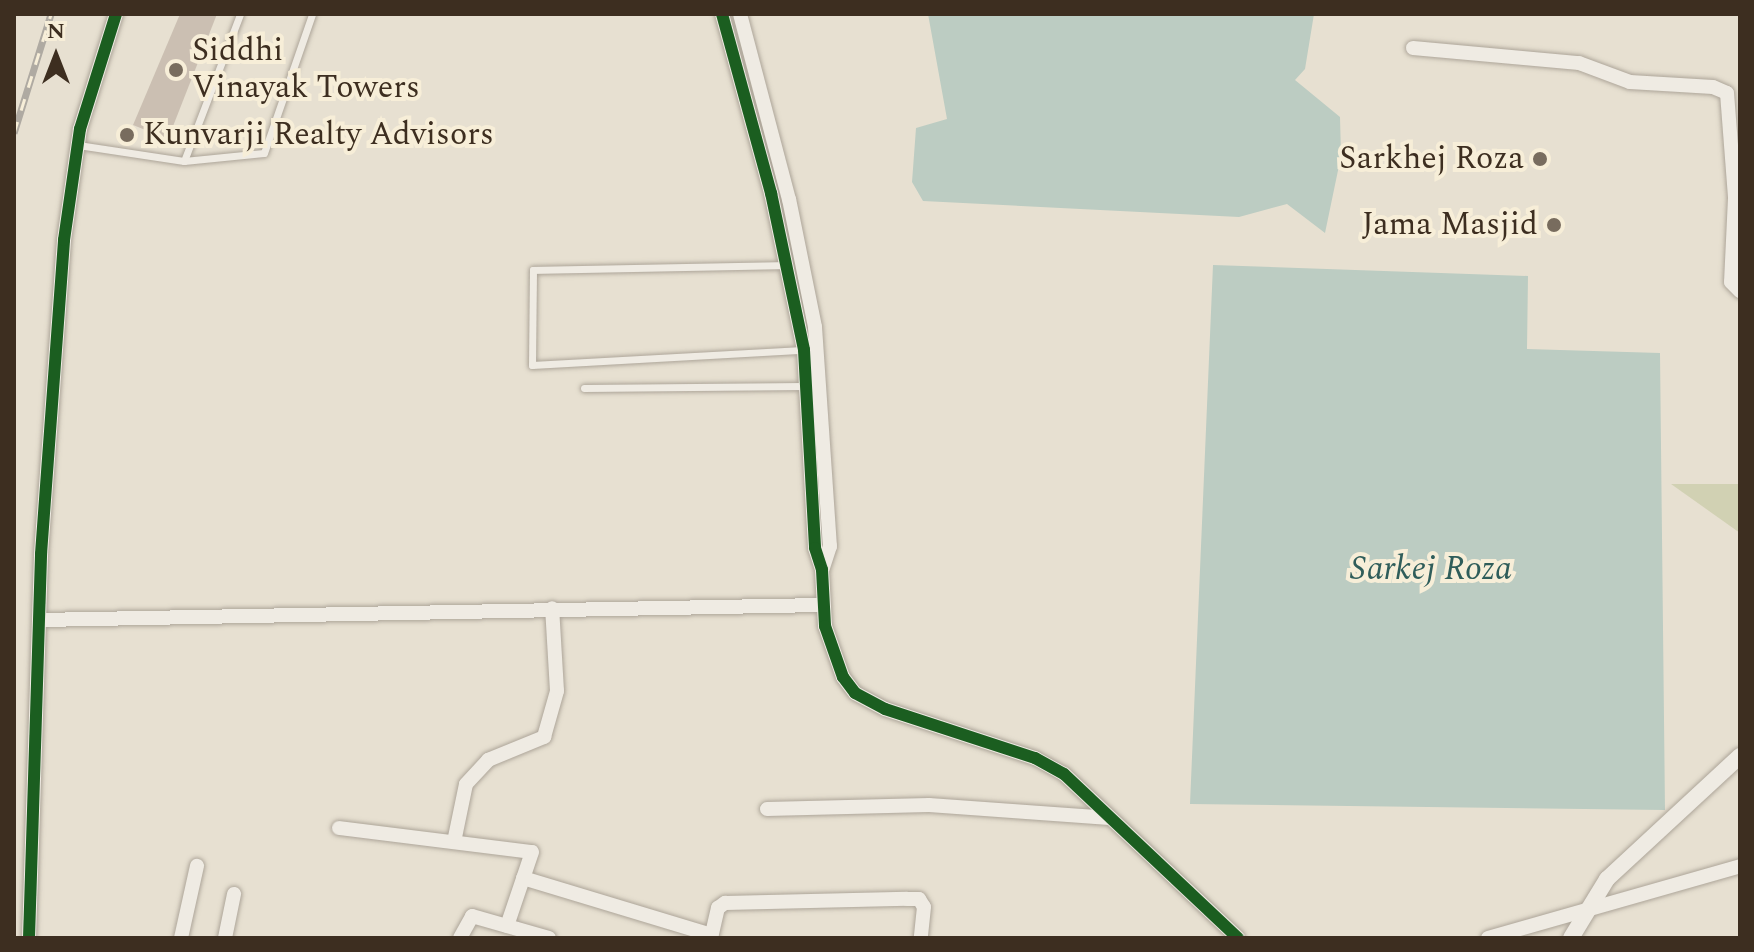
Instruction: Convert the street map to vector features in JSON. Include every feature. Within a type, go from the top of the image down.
[{"type":"street","points":[[29,938],[40,620],[64,240],[78,145],[116,14]]},
{"type":"street","points":[[819,472],[807,386],[811,350],[725,21],[742,19],[787,190],[811,350],[819,472],[815,548],[822,570],[822,605],[833,653],[855,693],[909,718],[1047,764],[1110,818],[1238,938]]},
{"type":"street","points":[[1413,48],[1579,63],[1630,82],[1713,87],[1727,93],[1735,198],[1731,282],[1740,291]]},
{"type":"street","points":[[771,193],[787,190]]},
{"type":"street","points":[[40,620],[822,605]]},
{"type":"street","points":[[454,842],[466,784],[488,760],[544,737],[557,691],[552,608]]},
{"type":"street","points":[[1571,938],[1582,913],[1630,855],[1740,756]]},
{"type":"street","points":[[767,809],[944,805],[1110,818]]},
{"type":"street","points":[[339,828],[532,852],[507,926]]},
{"type":"street","points":[[181,938],[197,866]]},
{"type":"street","points":[[1488,938],[1740,866]]},
{"type":"street","points":[[523,878],[711,937],[718,908],[725,903],[919,899],[924,907],[921,938]]},
{"type":"street","points":[[225,938],[234,894]]},
{"type":"street","points":[[460,938],[472,916],[549,938]]},
{"type":"lane","points":[[184,161],[240,14]]},
{"type":"lane","points":[[78,145],[184,161],[264,153],[312,14]]},
{"type":"lane","points":[[788,265],[533,270],[532,365],[811,350]]},
{"type":"lane","points":[[584,388],[807,386]]},
{"type":"green space","points":[[1671,484],[1740,484],[1740,533]]},
{"type":"water","points":[[928,14],[1314,14],[1305,69],[1295,80],[1340,117],[1341,156],[1325,233],[1287,204],[1239,217],[923,201],[912,182],[916,128],[947,119]]},
{"type":"water","name":"Sarkej Roza","points":[[1213,265],[1528,276],[1527,349],[1660,353],[1665,810],[1190,804]]},
{"type":"building","name":"Siddhi Vinayak Towers","points":[[180,14],[217,14],[168,139],[133,125]]},
{"type":"railway","points":[[14,133],[51,14]]},
{"type":"cycle path","points":[[29,938],[41,554],[64,240],[80,129],[116,14]]},
{"type":"cycle path","points":[[722,14],[771,193],[804,350],[815,548],[822,570],[825,626],[843,677],[855,693],[885,709],[1035,758],[1064,774],[1238,938]]},
{"type":"place","name":"Siddhi Vinayak Towers","points":[[176,70]]},
{"type":"place","name":"Kunvarji Realty Advisors","points":[[127,135]]},
{"type":"place","name":"Sarkhej Roza","points":[[1540,159]]},
{"type":"place","name":"Jama Masjid","points":[[1554,225]]}]
